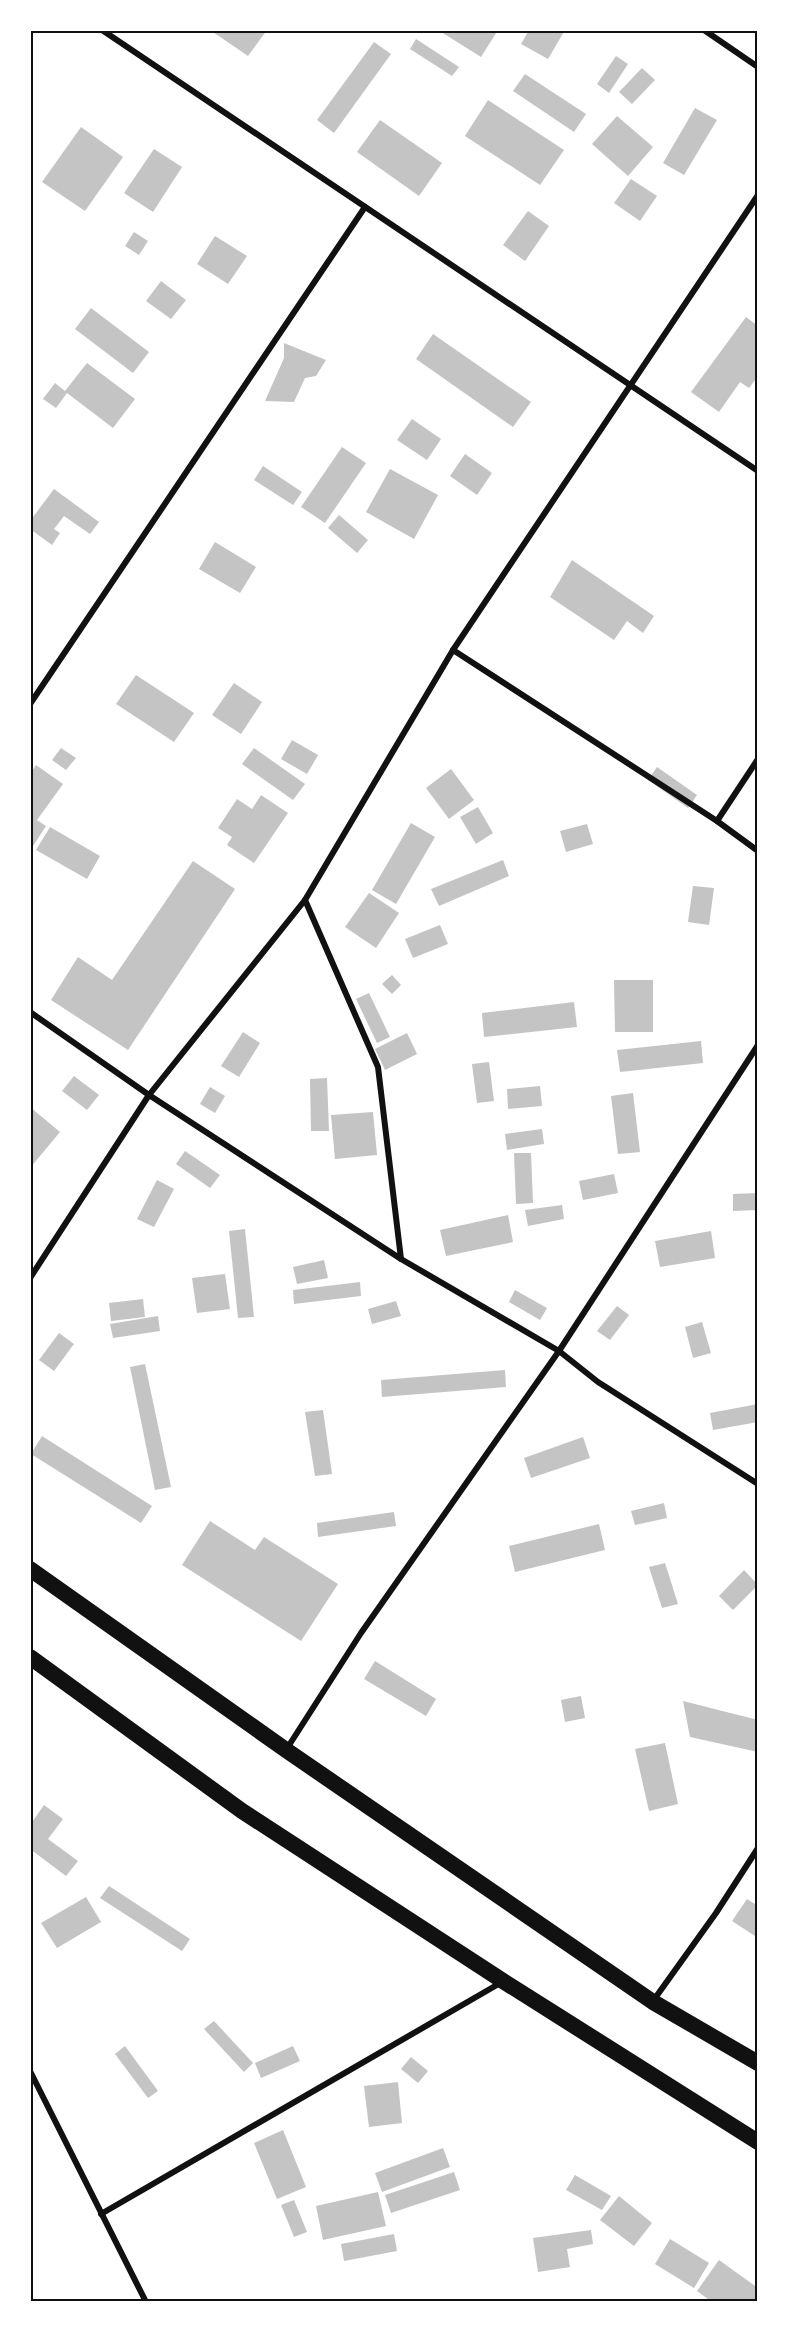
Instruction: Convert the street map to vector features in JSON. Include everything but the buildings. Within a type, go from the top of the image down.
[{"type":"highway","points":[[30,1569],[286,1750],[653,2002],[758,2063]]},
{"type":"highway","points":[[30,1657],[242,1811],[503,1981],[758,2142]]},
{"type":"street","points":[[102,30],[758,471]]},
{"type":"street","points":[[704,30],[758,67]]},
{"type":"street","points":[[30,1278],[149,1095],[305,900],[453,650],[758,195]]},
{"type":"street","points":[[30,704],[365,207]]},
{"type":"street","points":[[453,650],[717,821],[758,851]]},
{"type":"street","points":[[717,821],[758,759]]},
{"type":"street","points":[[305,900],[378,1067],[400,1259]]},
{"type":"street","points":[[30,1012],[149,1095],[400,1259],[559,1351],[598,1382],[758,1484]]},
{"type":"street","points":[[286,1750],[361,1633],[559,1351],[758,1045]]},
{"type":"street","points":[[653,2002],[758,1848]]},
{"type":"street","points":[[100,2214],[503,1981]]},
{"type":"street","points":[[30,2071],[146,2302]]}]
